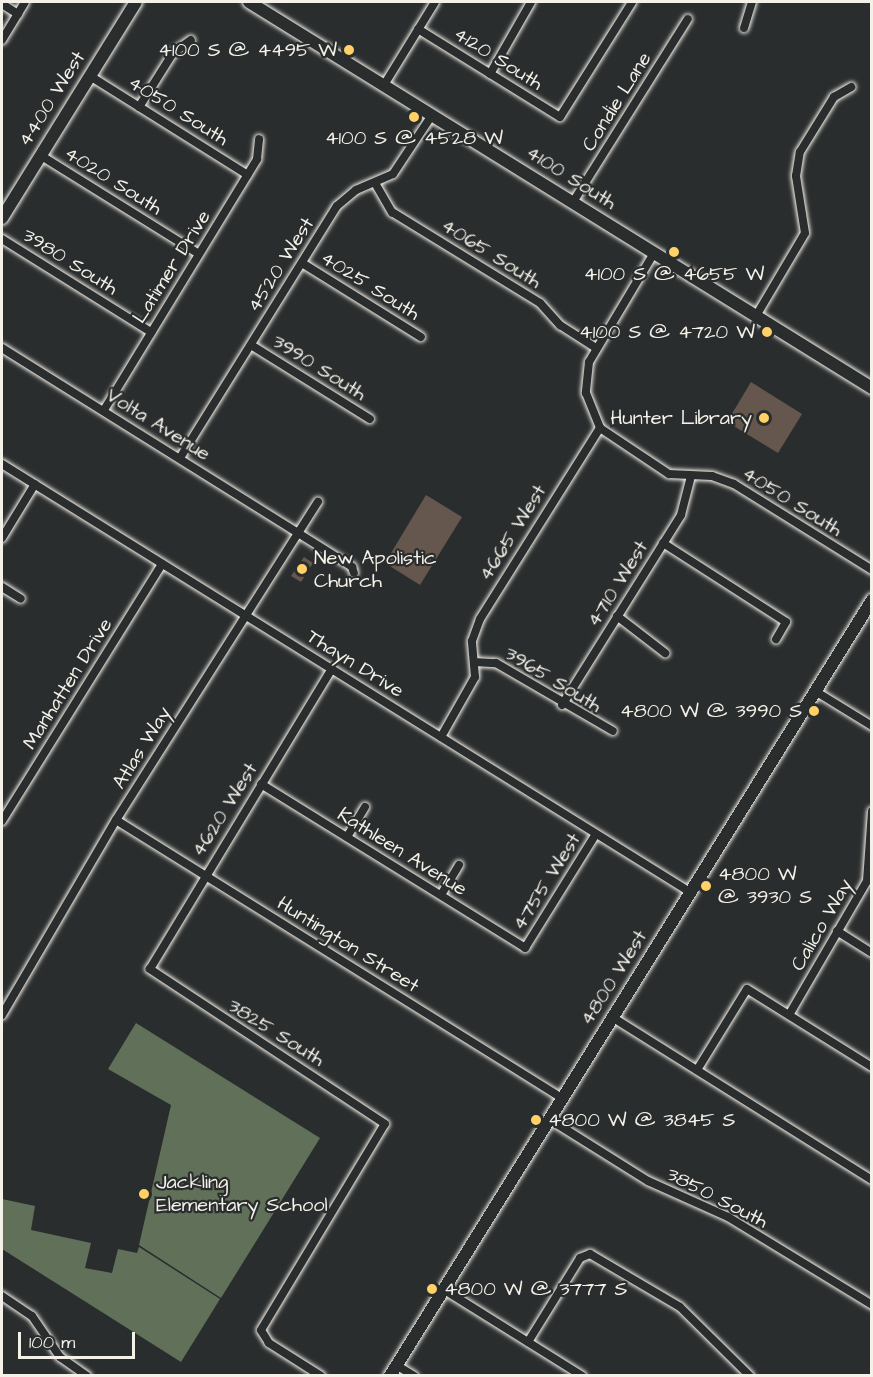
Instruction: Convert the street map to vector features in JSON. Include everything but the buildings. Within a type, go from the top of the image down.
[{"type":"main road","name":"4400 West","points":[[2,218],[136,2]]},
{"type":"main road","name":"4100 South","points":[[249,2],[872,388]]},
{"type":"main road","name":"4800 West","points":[[393,1370],[815,691],[866,620],[872,600]]},
{"type":"street","points":[[2,40],[25,2]]},
{"type":"street","points":[[384,85],[435,2]]},
{"type":"street","points":[[490,74],[531,2]]},
{"type":"street","name":"4120 South","points":[[418,29],[560,117],[632,2]]},
{"type":"street","points":[[744,28],[752,2]]},
{"type":"street","points":[[2,4],[18,14]]},
{"type":"street","name":"Condie Lane","points":[[573,202],[688,19]]},
{"type":"street","points":[[140,107],[173,53],[191,40]]},
{"type":"street","name":"4050 South","points":[[90,76],[248,175]]},
{"type":"street","points":[[756,316],[805,232],[796,176],[800,152],[834,97],[851,87]]},
{"type":"street","name":"4520 West","points":[[180,458],[341,201],[397,170],[432,115]]},
{"type":"street","name":"Latimer Drive","points":[[104,410],[248,175],[259,155],[259,139]]},
{"type":"street","name":"4020 South","points":[[40,155],[200,254]]},
{"type":"street","name":"4065 South","points":[[375,183],[392,212],[540,303],[560,325],[596,348]]},
{"type":"street","name":"3980 South","points":[[2,239],[152,332]]},
{"type":"street","points":[[600,428],[586,393],[589,362],[654,253]]},
{"type":"street","name":"4025 South","points":[[302,263],[421,337]]},
{"type":"street","name":"3990 South","points":[[251,345],[370,419]]},
{"type":"street","name":"Volta Avenue","points":[[2,348],[296,532],[354,573]]},
{"type":"street","name":"4050 South","points":[[600,428],[661,470],[734,484],[872,570]]},
{"type":"street","name":"4665 West","points":[[441,737],[473,684],[472,641],[480,619],[600,428]]},
{"type":"street","name":"Thayn Drive","points":[[2,464],[690,892]]},
{"type":"street","name":"4710 West","points":[[562,705],[688,500],[690,476]]},
{"type":"street","points":[[2,538],[35,484]]},
{"type":"street","name":"Atlas Way","points":[[2,1015],[116,820],[296,532],[318,502]]},
{"type":"street","points":[[663,543],[786,622],[776,639]]},
{"type":"street","name":"Manhatten Drive","points":[[2,821],[162,564]]},
{"type":"street","points":[[2,587],[21,599]]},
{"type":"street","points":[[618,616],[665,653]]},
{"type":"street","name":"3965 South","points":[[474,662],[496,663],[562,705],[614,731]]},
{"type":"street","name":"4620 West","points":[[150,969],[204,875],[332,669]]},
{"type":"street","points":[[815,691],[872,726]]},
{"type":"street","name":"Kathleen Avenue","points":[[261,784],[525,948]]},
{"type":"street","points":[[347,837],[365,807]]},
{"type":"street","name":"Calico Way","points":[[789,1015],[865,885],[871,859],[872,811]]},
{"type":"street","name":"Huntington Street","points":[[116,820],[562,1098]]},
{"type":"street","name":"4755 West","points":[[525,948],[596,834]]},
{"type":"street","points":[[441,896],[459,865]]},
{"type":"street","points":[[837,931],[872,953]]},
{"type":"street","name":"3825 South","points":[[150,969],[385,1124],[261,1334],[321,1376]]},
{"type":"street","points":[[697,1070],[747,989],[872,1067]]},
{"type":"street","points":[[612,1017],[872,1180]]},
{"type":"street","name":"3850 South","points":[[549,1119],[648,1181],[728,1217],[872,1305]]},
{"type":"street","points":[[528,1342],[587,1254],[680,1307],[750,1376]]},
{"type":"street","points":[[443,1289],[582,1376]]},
{"type":"street","points":[[2,1296],[32,1316],[60,1357],[87,1376]]},
{"type":"street","points":[[393,1370],[414,1376]]},
{"type":"green space","points":[[136,1023],[320,1138],[221,1298],[139,1245],[171,1105],[108,1069]]},
{"type":"green space","points":[[2,1199],[35,1206],[31,1230],[91,1243],[85,1268],[112,1273],[118,1249],[137,1253],[139,1247],[220,1299],[181,1362],[2,1249]]},
{"type":"place","name":"4100 S @ 4495 W","points":[[349,50]]},
{"type":"place","name":"4100 S @ 4528 W","points":[[414,117]]},
{"type":"place","name":"4100 S @ 4655 W","points":[[674,252]]},
{"type":"place","name":"4100 S @ 4720 W","points":[[767,332]]},
{"type":"place","name":"Hunter Library","points":[[764,418]]},
{"type":"place","name":"New Apolistic Church","points":[[302,569]]},
{"type":"place","name":"4800 W @ 3990 S","points":[[814,711]]},
{"type":"place","name":"4800 W @ 3930 S","points":[[706,886]]},
{"type":"place","name":"4800 W @ 3845 S","points":[[536,1120]]},
{"type":"place","name":"Jackling Elementary School","points":[[144,1194]]},
{"type":"place","name":"4800 W @ 3777 S","points":[[432,1289]]}]
